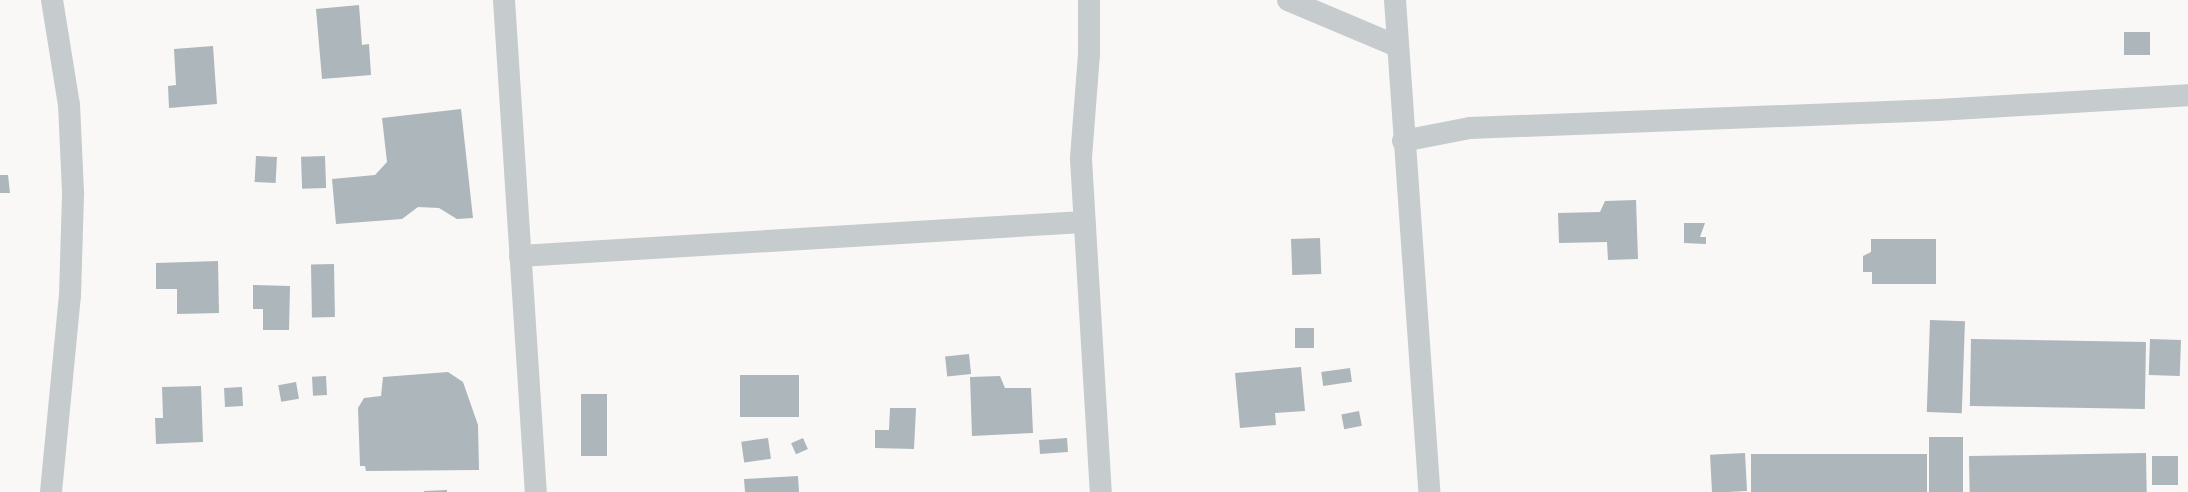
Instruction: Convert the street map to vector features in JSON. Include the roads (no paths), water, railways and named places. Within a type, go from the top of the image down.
[{"type":"street","points":[[51,492],[70,296],[73,192],[69,105],[52,0]]},
{"type":"street","points":[[504,0],[536,492]]},
{"type":"street","points":[[1089,0],[1089,54],[1080,159],[1101,492]]},
{"type":"street","points":[[1288,0],[1397,46]]},
{"type":"street","points":[[1395,0],[1403,141],[1429,492]]},
{"type":"street","points":[[1403,141],[1470,128],[1938,110],[2188,95]]},
{"type":"street","points":[[520,256],[1084,222]]}]
